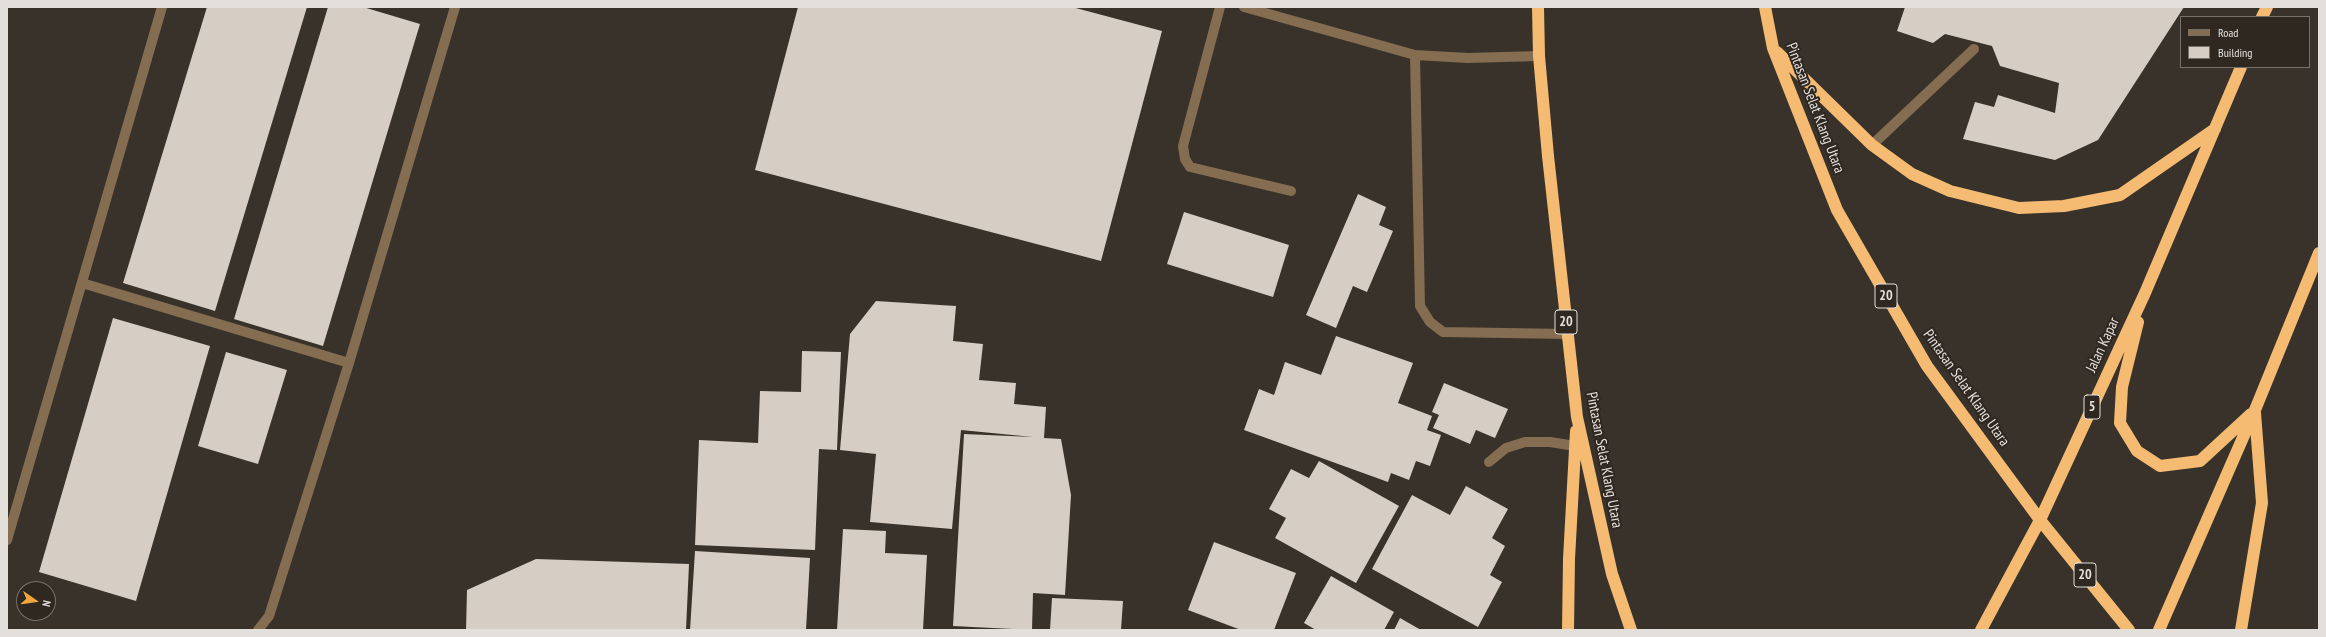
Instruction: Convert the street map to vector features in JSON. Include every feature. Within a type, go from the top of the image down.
[{"type":"highway","name":"Pintasan Selat Klang Utara","points":[[1538,7],[1539,56],[1577,417],[1612,574],[1631,630]]},
{"type":"highway","name":"Pintasan Selat Klang Utara","points":[[1765,7],[1773,48],[1837,210],[1927,366],[2040,520],[2129,630]]},
{"type":"highway","points":[[2262,16],[2267,7]]},
{"type":"highway","points":[[1773,48],[1872,145],[1912,174],[1950,191],[2018,208],[2064,206],[2120,195],[2215,128]]},
{"type":"highway","name":"Jalan Kapar","points":[[1982,630],[2040,520],[2144,293],[2241,68]]},
{"type":"highway","points":[[2159,630],[2255,410],[2319,253]]},
{"type":"highway","points":[[2144,293],[2122,388],[2120,423],[2138,451],[2160,466],[2200,461],[2255,410]]},
{"type":"highway","points":[[2241,630],[2262,503],[2255,410]]},
{"type":"highway","points":[[1568,630],[1569,558],[1577,417]]},
{"type":"street","points":[[7,540],[162,7]]},
{"type":"street","points":[[258,630],[269,616],[349,363],[455,7]]},
{"type":"street","points":[[1220,7],[1183,146],[1185,159],[1190,167],[1291,191]]},
{"type":"street","points":[[1244,7],[1415,55],[1468,58],[1539,56]]},
{"type":"street","points":[[1872,145],[1974,49]]},
{"type":"street","points":[[1415,55],[1420,306],[1430,322],[1443,332],[1568,334]]},
{"type":"street","points":[[82,283],[349,363]]},
{"type":"street","points":[[1489,462],[1506,448],[1525,442],[1550,442],[1575,446]]},
{"type":"building","points":[[207,7],[307,7],[215,311],[123,283]]},
{"type":"building","points":[[328,7],[363,7],[420,24],[323,346],[234,319]]},
{"type":"building","points":[[798,7],[1072,7],[1162,31],[1101,261],[755,170]]},
{"type":"building","points":[[1905,7],[2184,7],[2098,140],[2055,160],[1963,139],[1975,102],[1994,107],[1998,95],[2055,113],[2059,83],[2000,66],[1992,46],[1945,34],[1933,43],[1897,31]]},
{"type":"building","points":[[1358,194],[1386,207],[1379,225],[1393,231],[1367,292],[1353,286],[1336,328],[1306,315]]},
{"type":"building","points":[[1184,212],[1289,245],[1273,297],[1167,264]]},
{"type":"building","points":[[876,301],[956,306],[953,341],[983,344],[979,380],[1016,383],[1014,404],[1046,407],[1044,438],[1061,439],[1071,495],[1065,595],[1033,593],[1032,630],[953,626],[964,434],[1033,437],[961,430],[952,529],[870,522],[876,454],[840,450],[850,334]]},
{"type":"building","points":[[113,318],[210,346],[136,601],[39,572]]},
{"type":"building","points":[[1336,336],[1413,363],[1398,403],[1432,416],[1427,430],[1441,435],[1430,466],[1416,461],[1409,480],[1391,473],[1388,482],[1244,430],[1259,389],[1274,395],[1285,362],[1321,375]]},
{"type":"building","points":[[802,351],[841,352],[837,450],[819,449],[815,550],[695,545],[699,440],[758,443],[760,391],[801,392]]},
{"type":"building","points":[[226,352],[287,370],[258,464],[198,446]]},
{"type":"building","points":[[1444,383],[1508,409],[1495,438],[1476,430],[1470,444],[1433,428],[1439,415],[1432,412]]},
{"type":"building","points":[[1319,461],[1399,506],[1356,583],[1275,538],[1286,518],[1269,509],[1291,469],[1309,478]]},
{"type":"building","points":[[1466,486],[1508,509],[1492,538],[1505,546],[1490,575],[1502,582],[1478,627],[1372,569],[1412,495],[1450,515]]},
{"type":"building","points":[[843,529],[886,531],[885,553],[927,555],[923,630],[837,630]]},
{"type":"building","points":[[1214,542],[1296,573],[1274,630],[1241,630],[1188,610]]},
{"type":"building","points":[[695,551],[810,558],[806,630],[690,630]]},
{"type":"building","points":[[536,559],[689,564],[686,630],[466,630],[467,590]]},
{"type":"building","points":[[1331,576],[1394,612],[1384,630],[1316,630],[1304,623]]},
{"type":"building","points":[[1052,598],[1123,601],[1121,630],[1050,630]]},
{"type":"building","points":[[1400,618],[1421,630],[1394,630]]}]
